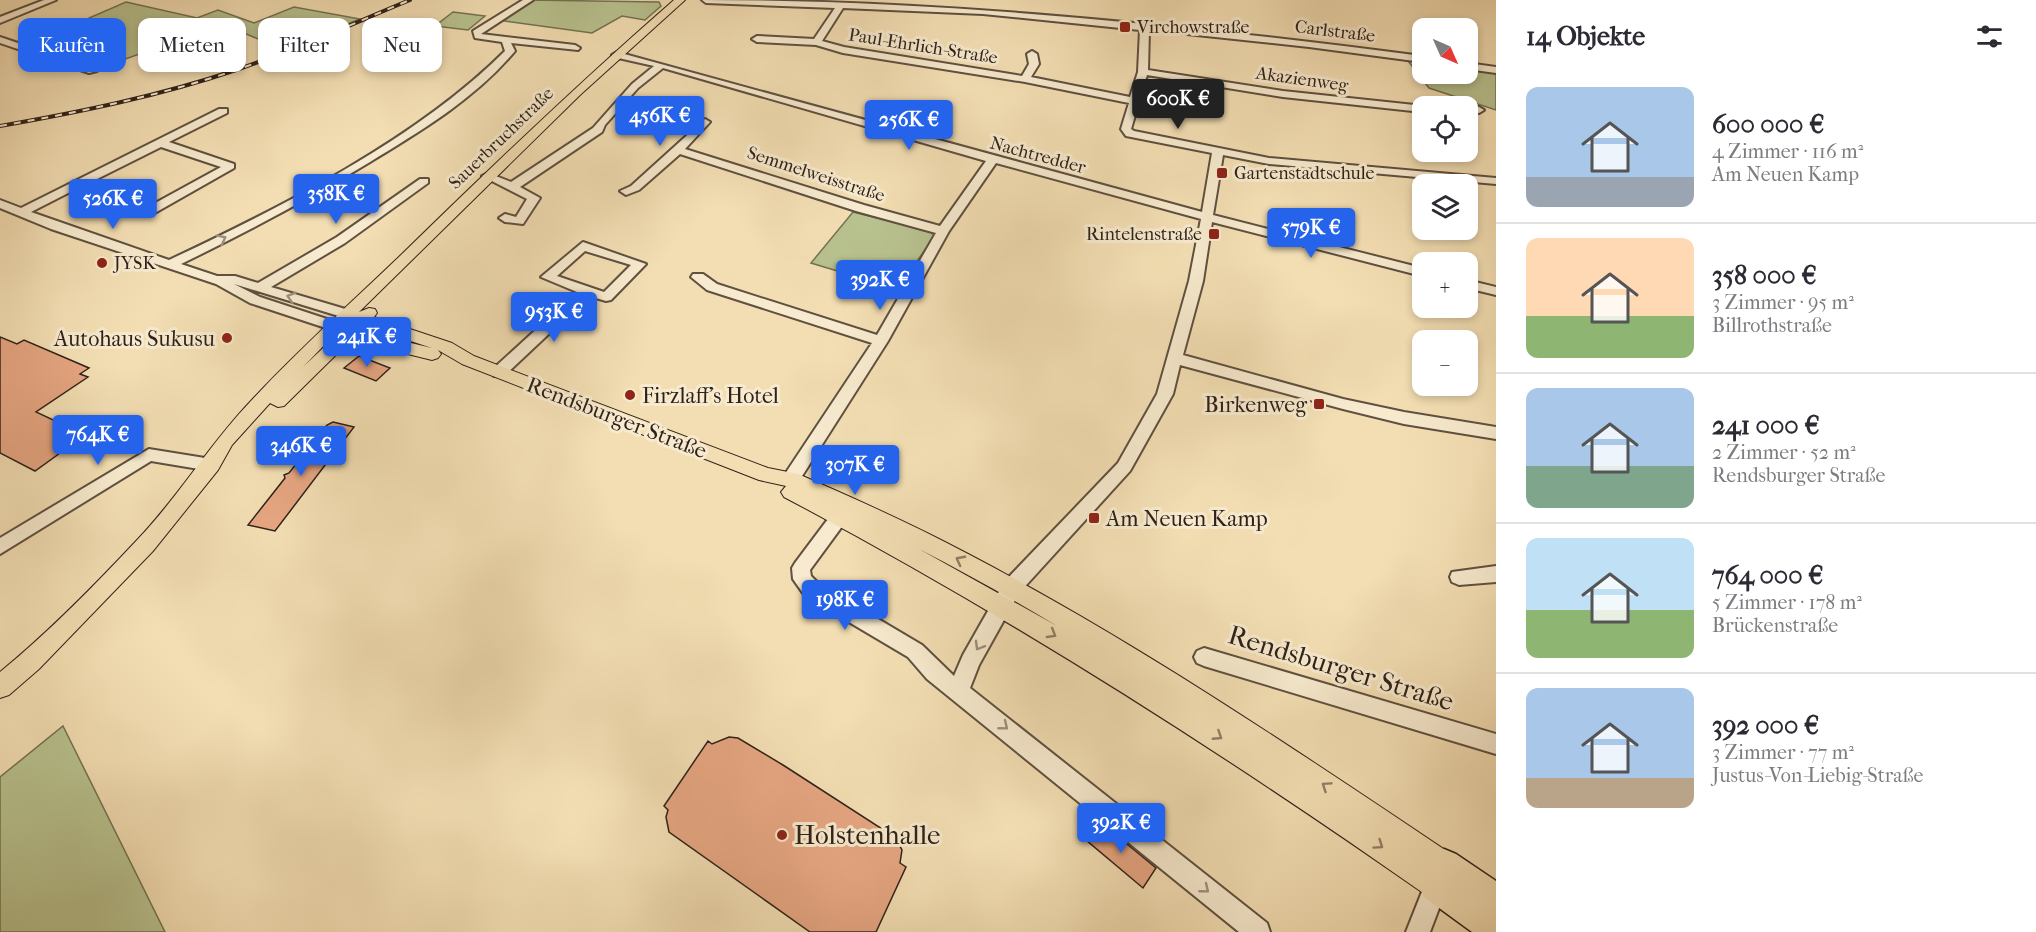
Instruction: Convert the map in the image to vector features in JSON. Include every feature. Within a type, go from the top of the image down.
[{"type":"highway","points":[[1440,875],[1496,902]]},
{"type":"highway","points":[[1440,875],[1496,927]]},
{"type":"main road","name":"Sauerbruchstraße","points":[[0,687],[39,653],[146,545],[211,465],[488,176],[617,55],[680,0]]},
{"type":"main road","name":"Rendsburger Straße","points":[[348,323],[398,347],[468,360],[766,475],[791,479],[874,516],[1007,595]]},
{"type":"main road","name":"Rendsburger Straße","points":[[766,475],[787,490],[1007,595]]},
{"type":"main road","points":[[1007,595],[1166,681],[1440,875]]},
{"type":"street","points":[[0,20],[52,0]]},
{"type":"street","points":[[529,0],[476,33],[484,39],[575,48]]},
{"type":"street","name":"Carlstraße","points":[[706,0],[983,11],[1309,44],[1412,58]]},
{"type":"street","name":"Paul-Ehrlich-Straße","points":[[817,42],[820,34],[841,5]]},
{"type":"street","points":[[1144,27],[1143,72],[1126,129],[1130,134],[1218,153],[1308,165],[1496,181]]},
{"type":"street","name":"Paul-Ehrlich-Straße","points":[[757,39],[817,42],[843,50],[1025,79],[1135,101]]},
{"type":"street","points":[[0,40],[18,46]]},
{"type":"street","points":[[170,264],[320,186],[402,138],[455,101],[510,51],[506,41]]},
{"type":"street","name":"Paul-Ehrlich-Straße","points":[[1025,79],[1034,64],[1032,54]]},
{"type":"street","name":"Nachtredder","points":[[617,55],[661,65],[993,159],[1209,216]]},
{"type":"street","points":[[506,218],[519,221],[528,204],[516,202],[518,188],[598,130],[600,123],[635,86],[661,65]]},
{"type":"street","points":[[1478,68],[1496,70]]},
{"type":"street","name":"Akazienweg","points":[[1143,72],[1283,94],[1412,108]]},
{"type":"street","points":[[20,213],[223,111]]},
{"type":"street","points":[[626,191],[635,188],[678,150],[705,122]]},
{"type":"street","points":[[75,185],[149,211],[230,166],[161,143]]},
{"type":"street","name":"Semmelweisstraße","points":[[678,150],[860,208],[943,231]]},
{"type":"street","points":[[959,689],[970,661],[1007,595],[1124,467],[1165,394],[1196,281],[1209,216],[1218,153]]},
{"type":"street","points":[[791,479],[881,341],[943,231],[993,159]]},
{"type":"street","points":[[488,176],[518,188]]},
{"type":"street","points":[[261,287],[341,240],[424,181]]},
{"type":"street","name":"Rendsburger Straße","points":[[0,204],[20,213],[216,280],[255,300],[348,323]]},
{"type":"street","points":[[1209,216],[1412,269]]},
{"type":"street","points":[[584,246],[640,264],[606,297],[587,290],[548,277],[584,246]]},
{"type":"street","points":[[698,277],[712,287],[881,341]]},
{"type":"street","name":"Rendsburger Straße","points":[[216,280],[235,280],[261,287],[348,323]]},
{"type":"street","points":[[1478,287],[1496,291]]},
{"type":"street","points":[[499,372],[587,290]]},
{"type":"street","points":[[1174,358],[1343,404],[1404,418],[1496,433]]},
{"type":"street","points":[[0,547],[149,454],[211,465]]},
{"type":"street","points":[[829,495],[837,506],[840,516],[804,562],[802,579],[812,590],[915,651],[934,672],[959,689],[1258,932]]},
{"type":"street","name":"Rendsburger Straße","points":[[840,516],[847,514],[874,516]]},
{"type":"street","points":[[1459,577],[1496,574]]},
{"type":"street","name":"Rendsburger Straße","points":[[1204,657],[1496,744]]},
{"type":"street","points":[[1418,932],[1440,875]]},
{"type":"green space","points":[[529,0],[659,2],[661,6],[645,20],[622,16],[592,33],[497,20]]},
{"type":"green space","points":[[126,2],[197,18],[138,18],[138,54],[126,59],[126,18],[89,18]]},
{"type":"green space","points":[[294,7],[360,19],[350,23],[350,18],[266,18]]},
{"type":"green space","points":[[218,10],[240,18],[197,18]]},
{"type":"green space","points":[[453,12],[485,16],[468,30],[442,27],[442,21]]},
{"type":"green space","points":[[246,20],[254,23],[258,21],[258,39],[246,34]]},
{"type":"green space","points":[[1405,57],[1412,58],[1412,66]]},
{"type":"green space","points":[[1478,68],[1496,71],[1496,110],[1478,104],[1478,96],[1453,96],[1429,88],[1426,84],[1478,84]]},
{"type":"green space","points":[[853,212],[929,231],[935,236],[897,289],[811,263]]},
{"type":"green space","points":[[63,726],[165,932],[0,932],[0,777]]},
{"type":"building","points":[[0,337],[17,344],[24,340],[89,368],[80,374],[88,377],[36,412],[85,435],[35,471],[0,453]]},
{"type":"building","points":[[359,356],[390,368],[376,381],[344,368]]},
{"type":"building","points":[[333,422],[354,427],[275,531],[248,525],[285,478],[284,475],[289,473],[327,425]]},
{"type":"building","name":"Holstenhalle","points":[[729,737],[738,738],[783,765],[890,834],[897,841],[902,850],[900,863],[906,867],[876,932],[810,932],[669,832],[666,817],[668,810],[664,806],[708,741],[712,744]]},
{"type":"building","points":[[1099,821],[1156,868],[1143,888],[1086,840]]},
{"type":"railway","points":[[0,126],[178,88],[280,54],[410,0]]},
{"type":"place","name":"Virchowstraße","points":[[1125,27]]},
{"type":"place","name":"Gartenstadtschule","points":[[1222,173]]},
{"type":"place","name":"Rintelenstraße","points":[[1214,234]]},
{"type":"place","name":"JYSK","points":[[102,263]]},
{"type":"place","name":"Autohaus Sukusu","points":[[227,338]]},
{"type":"place","name":"Firzlaff's Hotel","points":[[630,395]]},
{"type":"place","name":"Birkenweg","points":[[1319,404]]},
{"type":"place","name":"Am Neuen Kamp","points":[[1094,518]]},
{"type":"place","name":"Holstenhalle","points":[[782,835]]}]
